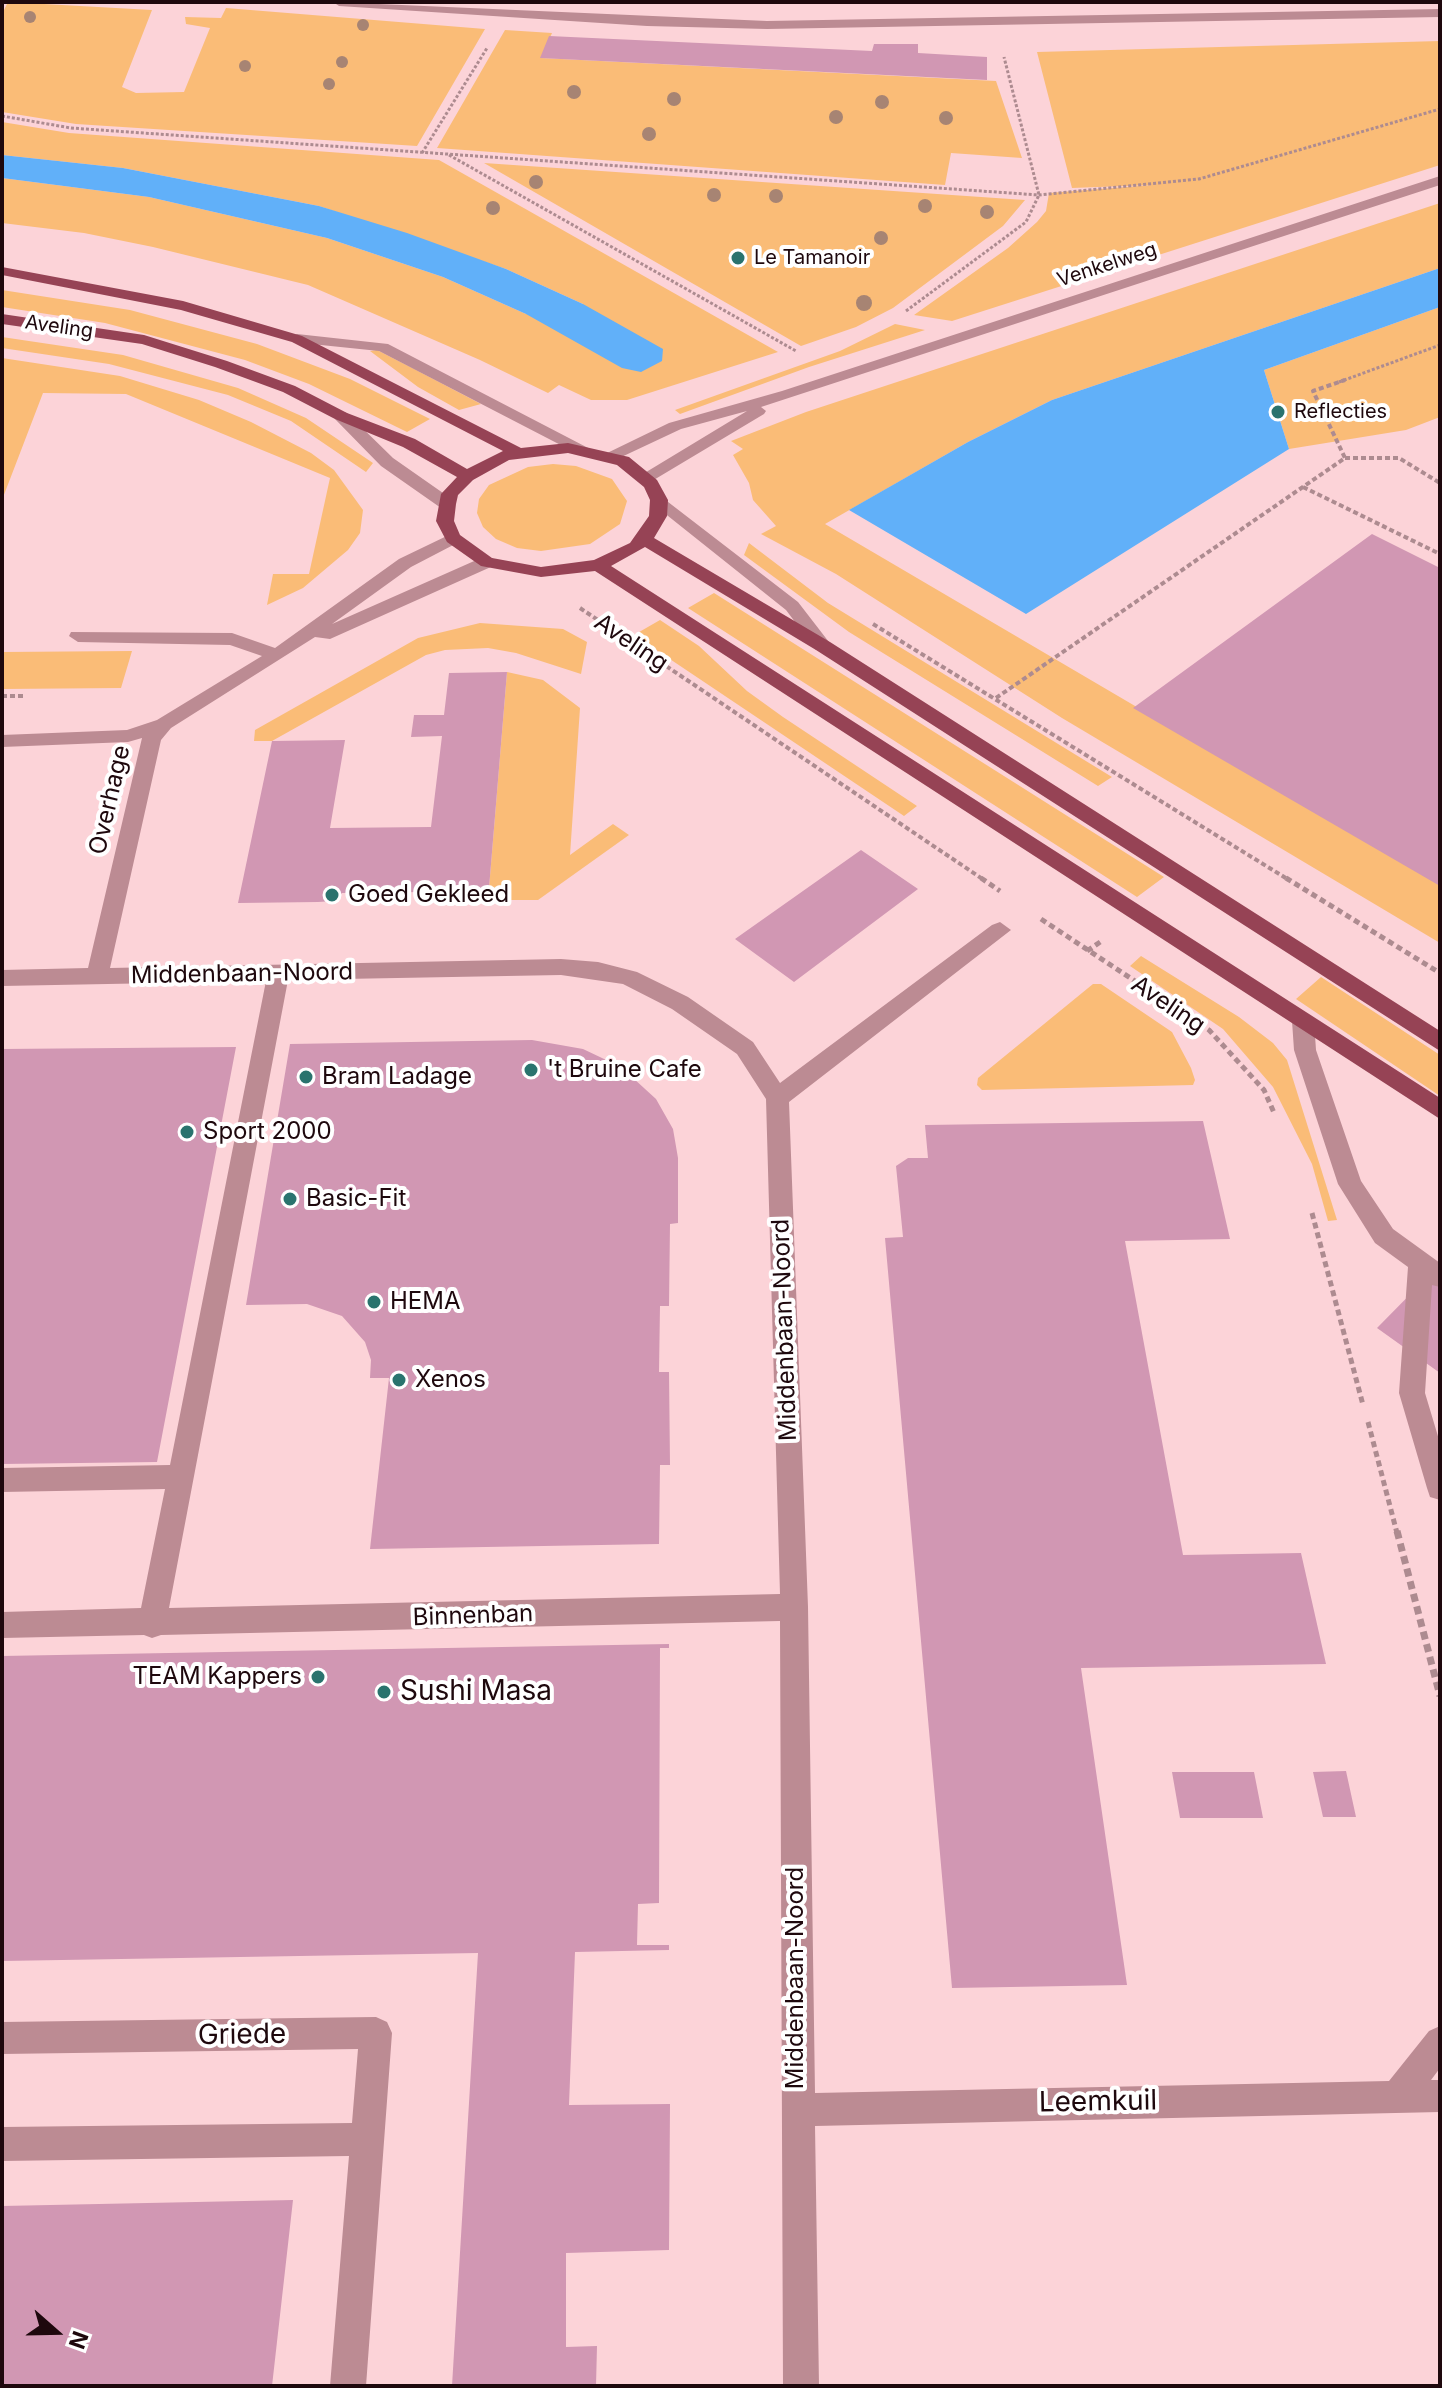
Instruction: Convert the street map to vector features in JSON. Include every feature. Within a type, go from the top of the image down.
[{"type":"main road","name":"Aveling","points":[[2,271],[183,306],[297,339],[519,453]]},
{"type":"main road","name":"Aveling","points":[[2,319],[144,340],[289,389],[341,416],[409,443],[467,476]]},
{"type":"main road","points":[[552,448],[584,450],[609,456],[646,477],[659,500],[655,524],[644,539],[625,554],[598,565],[541,572],[487,562],[453,538],[445,521],[447,504],[450,494],[467,476],[490,462],[519,453],[552,448]]},
{"type":"main road","points":[[644,539],[823,646],[1440,1042]]},
{"type":"main road","name":"Aveling","points":[[598,565],[1440,1110]]},
{"type":"street","points":[[339,2],[767,25],[946,18],[995,22],[1440,13]]},
{"type":"street","name":"Venkelweg","points":[[609,456],[675,426],[788,394],[1440,180]]},
{"type":"street","name":"Aveling","points":[[297,339],[382,347],[584,450]]},
{"type":"street","name":"Venkelweg","points":[[646,477],[788,394]]},
{"type":"street","name":"Aveling","points":[[341,416],[387,462],[447,504]]},
{"type":"street","points":[[659,500],[792,606],[823,646]]},
{"type":"street","name":"Overhage","points":[[97,975],[152,738],[164,724],[277,655],[386,576],[453,538]]},
{"type":"street","name":"Overhage","points":[[277,655],[487,562]]},
{"type":"street","points":[[78,636],[232,639],[277,655]]},
{"type":"street","points":[[2,741],[128,736],[164,724]]},
{"type":"street","points":[[777,1098],[1000,930]]},
{"type":"street","name":"Middenbaan-Noord","points":[[2,978],[278,975],[561,967],[629,978],[680,1003],[745,1048],[777,1098],[794,1607],[801,2386]]},
{"type":"street","points":[[152,1625],[278,975]]},
{"type":"street","points":[[1303,1021],[1305,1050],[1350,1184],[1384,1236],[1431,1270],[1412,1393],[1440,1488]]},
{"type":"street","points":[[2,1480],[182,1477]]},
{"type":"street","name":"Binnenban","points":[[2,1625],[152,1625],[794,1607]]},
{"type":"street","name":"Griede","points":[[2,2038],[376,2033],[348,2386]]},
{"type":"street","points":[[1399,2095],[1440,2042]]},
{"type":"street","name":"Leemkuil","points":[[797,2110],[1440,2096]]},
{"type":"street","points":[[2,2144],[367,2139]]},
{"type":"path","points":[[422,153],[509,12]]},
{"type":"path","points":[[896,319],[1026,222],[1039,195],[995,22]]},
{"type":"path","points":[[2,116],[71,128],[1039,195],[1199,179],[1440,109]]},
{"type":"path","points":[[448,155],[804,355]]},
{"type":"path","points":[[1345,458],[1313,391],[1440,345]]},
{"type":"path","points":[[996,698],[1345,458],[1399,458],[1440,483]]},
{"type":"path","points":[[1302,487],[1440,554]]},
{"type":"path","name":"Aveling","points":[[577,606],[1002,892]]},
{"type":"path","points":[[863,618],[1440,973]]},
{"type":"path","name":"Aveling","points":[[1039,917],[1209,1030],[1264,1090],[1282,1128]]},
{"type":"path","points":[[1312,1212],[1440,1696]]},
{"type":"shaded area","points":[[8,2],[152,10],[122,87],[136,93],[184,92],[210,28],[186,24],[185,17],[221,18],[226,8],[485,29],[417,146],[76,124],[2,112],[2,14]]},
{"type":"shaded area","points":[[505,30],[552,33],[541,58],[996,81],[1022,158],[951,153],[945,185],[437,148]]},
{"type":"shaded area","points":[[1440,41],[1440,165],[952,321],[914,315],[1008,248],[1037,222],[1046,211],[1049,193],[1152,185],[1072,188],[1037,52]]},
{"type":"shaded area","points":[[2,122],[69,133],[439,160],[778,352],[627,400],[591,400],[559,385],[548,393],[308,285],[84,233],[2,223],[2,178],[149,197],[327,238],[443,277],[526,314],[583,304],[506,269],[319,206],[123,168],[2,155]]},
{"type":"shaded area","points":[[484,163],[1025,200],[1003,226],[893,308],[856,327],[801,346]]},
{"type":"shaded area","points":[[1440,203],[1440,268],[1052,400],[968,442],[825,524],[1440,885],[1440,943],[1062,718],[836,574],[761,534],[776,526],[753,500],[749,483],[733,455],[743,449],[731,441],[806,412]]},
{"type":"shaded area","points":[[2,290],[130,310],[257,344],[350,379],[430,419],[407,432],[309,384],[245,360],[105,323],[2,307]]},
{"type":"shaded area","points":[[1440,307],[1440,417],[1406,430],[1289,449],[1264,370]]},
{"type":"shaded area","points":[[895,324],[925,330],[809,367],[680,414],[675,410],[840,351]]},
{"type":"shaded area","points":[[2,337],[123,355],[238,388],[306,418],[373,463],[366,472],[291,421],[228,395],[109,364],[2,348]]},
{"type":"shaded area","points":[[377,350],[481,404],[459,410],[418,387],[370,351]]},
{"type":"shaded area","points":[[2,358],[120,376],[199,400],[251,422],[311,453],[334,470],[363,510],[360,533],[348,550],[303,588],[267,605],[273,574],[309,574],[330,478],[126,394],[43,393],[2,500]]},
{"type":"shaded area","points":[[553,464],[576,466],[612,479],[627,501],[620,524],[590,544],[541,551],[517,548],[496,539],[483,527],[477,513],[479,499],[489,485],[528,467]]},
{"type":"shaded area","points":[[749,543],[828,603],[1112,777],[1098,786],[849,632],[744,555]]},
{"type":"shaded area","points":[[714,593],[1164,877],[1137,897],[688,608]]},
{"type":"shaded area","points":[[660,620],[699,646],[747,691],[917,806],[904,816],[634,635]]},
{"type":"shaded area","points":[[480,623],[563,629],[587,642],[581,674],[516,653],[488,648],[445,650],[426,655],[272,741],[254,741],[255,730],[418,638]]},
{"type":"shaded area","points":[[132,651],[121,688],[2,689],[2,652]]},
{"type":"shaded area","points":[[507,672],[543,680],[580,708],[570,855],[613,824],[629,835],[538,900],[488,900]]},
{"type":"shaded area","points":[[1141,956],[1239,1017],[1273,1043],[1287,1060],[1337,1220],[1328,1221],[1312,1164],[1273,1087],[1223,1029],[1130,966]]},
{"type":"shaded area","points":[[1321,977],[1440,1055],[1440,1096],[1296,999]]},
{"type":"shaded area","points":[[1093,984],[1101,984],[1172,1032],[1191,1068],[1195,1080],[1193,1085],[982,1090],[977,1085],[978,1078]]},
{"type":"water","points":[[2,155],[123,168],[319,206],[407,233],[506,269],[583,304],[663,349],[662,361],[641,372],[622,368],[526,314],[443,277],[327,238],[149,197],[2,178]]},
{"type":"water","points":[[1440,268],[1440,307],[1264,370],[1289,449],[1026,614],[849,510],[968,442],[1052,400]]},
{"type":"building","points":[[549,36],[872,51],[874,44],[918,44],[918,53],[987,57],[987,80],[540,58]]},
{"type":"building","points":[[1372,534],[1440,568],[1440,886],[1133,708]]},
{"type":"building","points":[[507,672],[488,900],[417,901],[423,899],[423,892],[342,893],[334,901],[238,903],[272,741],[345,740],[330,828],[431,827],[442,736],[411,737],[414,715],[444,715],[449,673]]},
{"type":"building","points":[[861,850],[918,889],[794,982],[735,939]]},
{"type":"building","points":[[532,1040],[583,1049],[621,1067],[656,1099],[673,1129],[678,1158],[678,1223],[670,1224],[669,1306],[660,1306],[659,1372],[669,1372],[670,1465],[660,1465],[659,1544],[370,1549],[389,1378],[370,1378],[371,1360],[365,1342],[342,1316],[307,1304],[246,1305],[290,1044]]},
{"type":"building","points":[[236,1047],[157,1462],[2,1464],[2,1049]]},
{"type":"building","points":[[1203,1121],[1230,1239],[1125,1241],[1183,1555],[1301,1553],[1326,1664],[1081,1668],[1127,1985],[952,1988],[885,1238],[903,1237],[896,1166],[908,1158],[928,1158],[925,1125]]},
{"type":"building","points":[[1440,1264],[1440,1373],[1377,1328]]},
{"type":"building","points":[[669,1644],[669,1648],[660,1648],[659,1903],[638,1904],[637,1945],[669,1945],[669,1950],[575,1952],[569,2105],[670,2104],[669,2250],[566,2253],[566,2347],[597,2346],[596,2386],[452,2386],[478,1953],[2,1961],[2,1656]]},
{"type":"building","points":[[1346,1771],[1356,1817],[1323,1817],[1313,1772]]},
{"type":"building","points":[[1172,1772],[1254,1772],[1263,1818],[1180,1818]]},
{"type":"building","points":[[293,2200],[272,2386],[2,2386],[2,2206]]},
{"type":"place","name":"Le Tamanoir","points":[[738,258]]},
{"type":"place","name":"Reflecties","points":[[1278,412]]},
{"type":"place","name":"Goed Gekleed","points":[[332,895]]},
{"type":"place","name":"'t Bruine Cafe","points":[[531,1070]]},
{"type":"place","name":"Bram Ladage","points":[[306,1077]]},
{"type":"place","name":"Sport 2000","points":[[187,1132]]},
{"type":"place","name":"Basic-Fit","points":[[290,1199]]},
{"type":"place","name":"HEMA","points":[[374,1302]]},
{"type":"place","name":"Xenos","points":[[399,1380]]},
{"type":"place","name":"TEAM Kappers","points":[[318,1677]]},
{"type":"place","name":"Sushi Masa","points":[[384,1692]]}]
